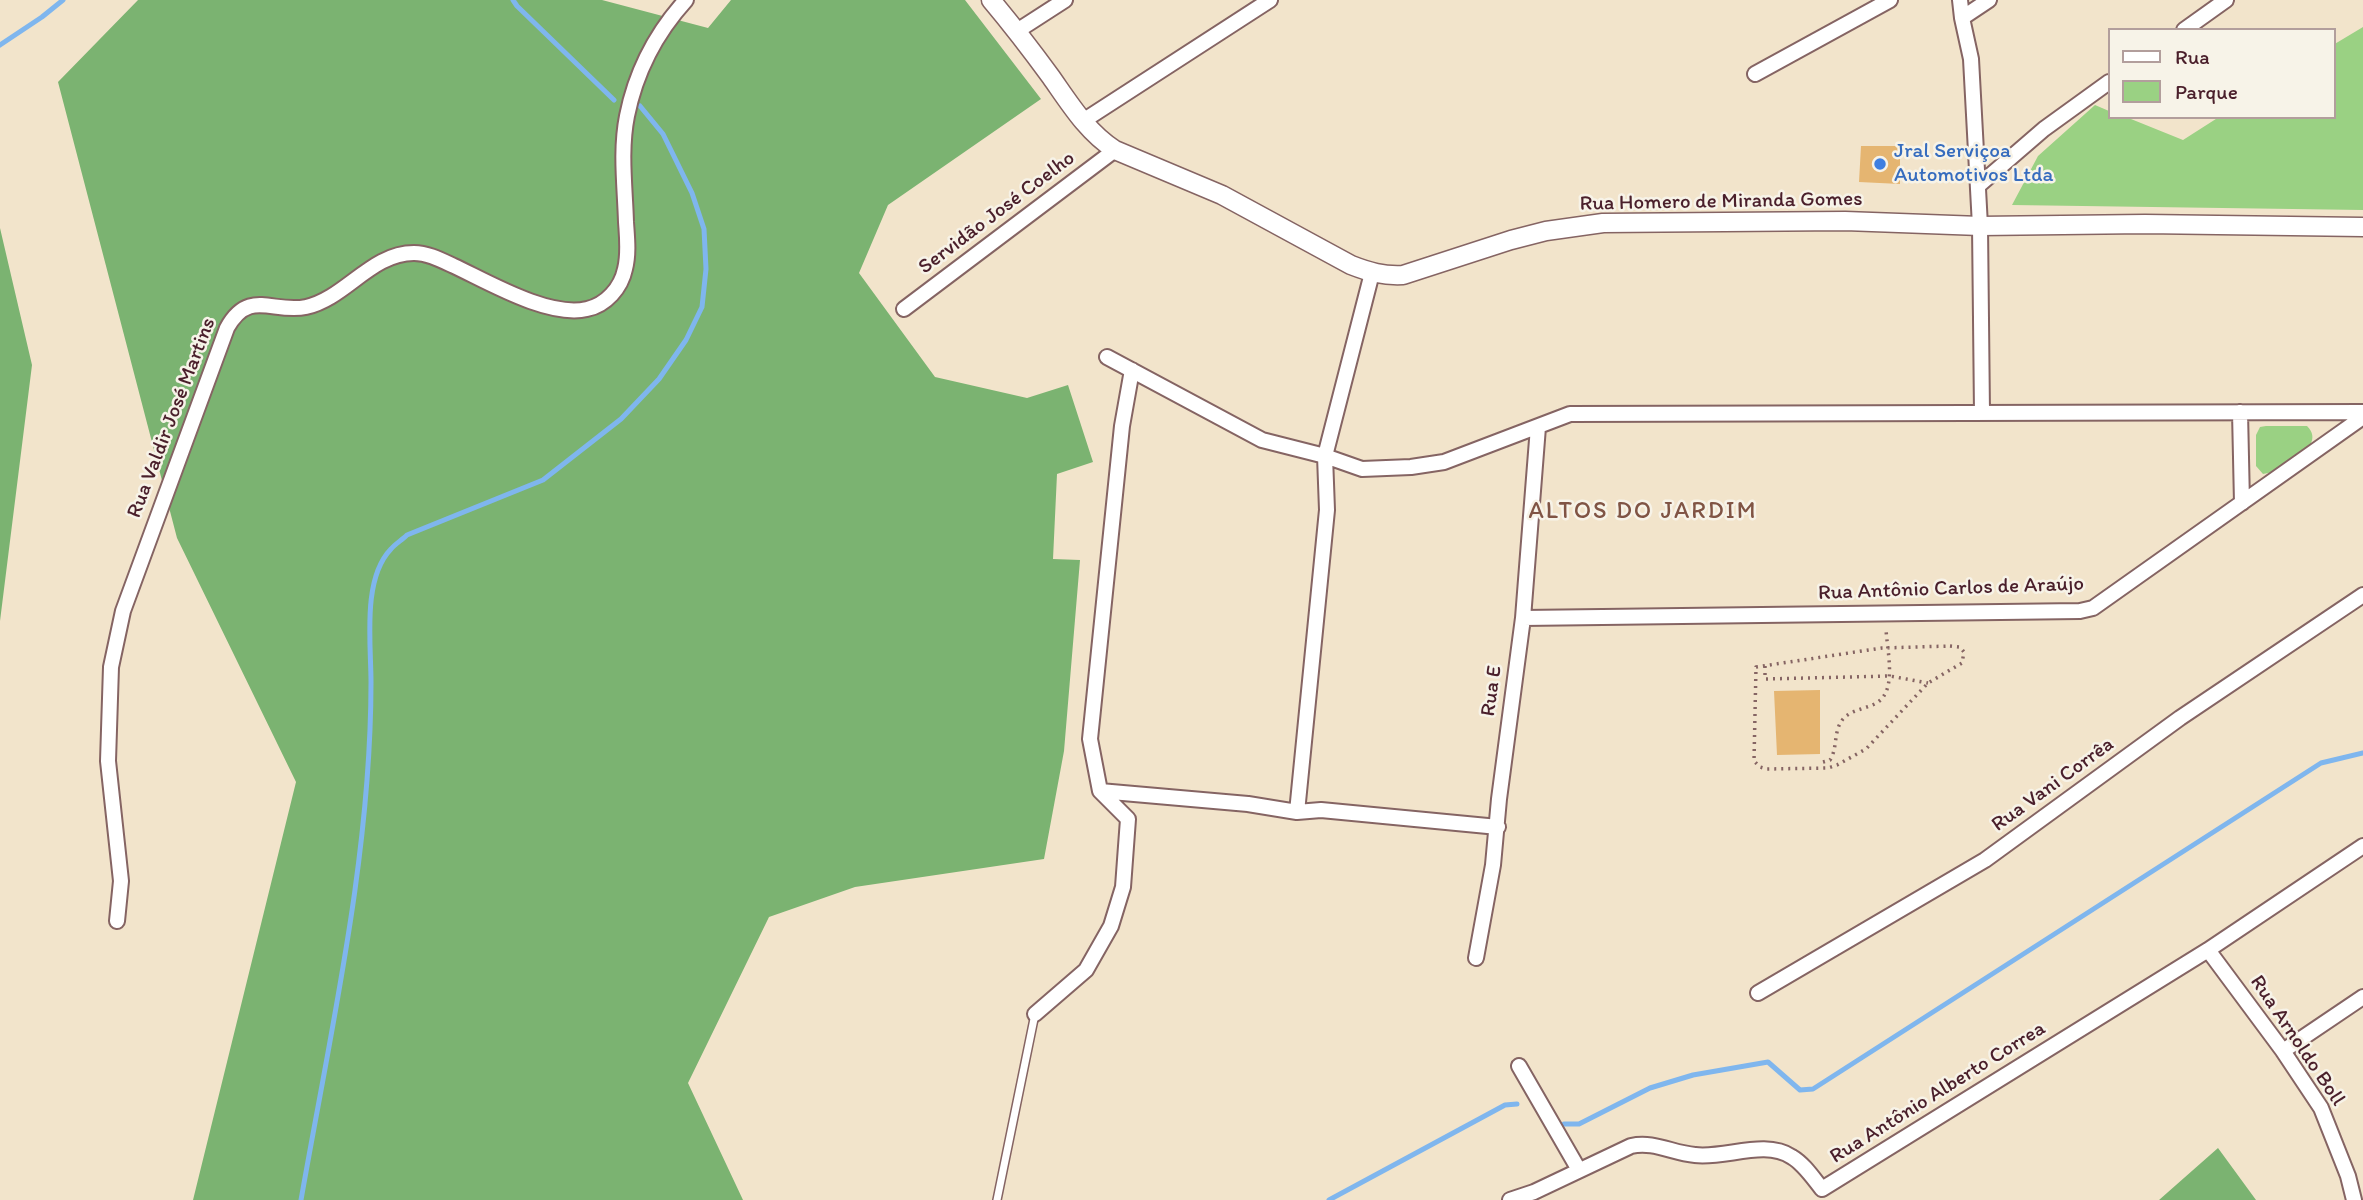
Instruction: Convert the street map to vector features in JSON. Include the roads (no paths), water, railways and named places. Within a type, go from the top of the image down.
[{"type":"street","name":"Rua Valdir José Martins","points":[[117,921],[121,881],[108,761],[111,667],[123,611],[234,315],[250,305],[297,309],[313,305],[334,296],[375,266],[396,256],[414,253],[434,257],[544,307],[587,310],[606,302],[618,287],[625,270],[627,230],[623,148],[634,88],[657,37],[686,0]]},
{"type":"street","name":"Rua Homero de Miranda Gomes","points":[[991,0],[1083,121],[1115,150],[1222,195],[1351,265],[1386,276],[1404,275],[1546,231],[1603,223],[1845,221],[1980,226],[2144,224],[2363,227]]},
{"type":"street","points":[[1017,31],[1065,0]]},
{"type":"street","points":[[1083,121],[1270,0]]},
{"type":"street","points":[[1755,74],[1890,0]]},
{"type":"street","points":[[1960,0],[1970,59],[1978,186],[1982,413]]},
{"type":"street","points":[[1962,18],[1989,0]]},
{"type":"street","points":[[2187,28],[2226,0]]},
{"type":"street","points":[[1978,186],[2043,129],[2108,83]]},
{"type":"street","name":"Servidão José Coelho","points":[[904,309],[1115,150]]},
{"type":"street","points":[[1297,812],[1327,510],[1325,456],[1372,273]]},
{"type":"street","points":[[1107,357],[1262,440],[1325,456],[1362,469],[1411,467],[1444,462],[1570,414],[1600,412],[2363,414]]},
{"type":"street","points":[[1035,1014],[1086,970],[1111,926],[1124,887],[1128,819],[1100,791],[1090,739],[1122,426],[1132,370]]},
{"type":"street","points":[[2240,412],[2242,503]]},
{"type":"street","name":"Rua Antônio Carlos de Araújo","points":[[1523,618],[2080,611],[2093,608],[2363,414]]},
{"type":"street","name":"Rua E","points":[[1476,958],[1498,827],[1499,799],[1523,618],[1538,427]]},
{"type":"street","name":"Rua Vani Corrêa","points":[[1758,993],[1985,860],[2180,718],[2363,595]]},
{"type":"street","points":[[1100,791],[1248,804],[1297,812],[1321,810],[1498,827]]},
{"type":"street","name":"Rua Antônio Alberto Correa","points":[[1510,1200],[1534,1192],[1630,1146],[1644,1143],[1694,1155],[1719,1156],[1759,1150],[1779,1152],[1792,1156],[1822,1189],[2208,950],[2363,846]]},
{"type":"street","name":"Rua Arnoldo Boll","points":[[2208,950],[2283,1051],[2321,1108],[2354,1200]]},
{"type":"street","points":[[2283,1051],[2363,997]]},
{"type":"street","points":[[1519,1066],[1579,1170]]},
{"type":"lane","points":[[996,1200],[1035,1014]]},
{"type":"waterway","points":[[0,45],[63,0]]},
{"type":"waterway","points":[[513,0],[614,100]]},
{"type":"waterway","points":[[301,1200],[357,877],[369,747],[370,612],[376,577],[382,562],[393,547],[407,535],[543,480],[621,419],[659,379],[686,340],[702,307],[706,269],[704,229],[692,193],[663,134],[640,106]]},
{"type":"waterway","points":[[1564,1124],[1579,1124],[1650,1088],[1693,1075],[1768,1062],[1800,1090],[1813,1089],[2321,763],[2363,753]]},
{"type":"waterway","points":[[1329,1200],[1505,1105],[1517,1104]]},
{"type":"place","name":"Jral Serviçoa Automotivos Ltda","points":[[1880,164]]},
{"type":"district","name":"ALTOS DO JARDIM","points":[[1643,512]]}]
